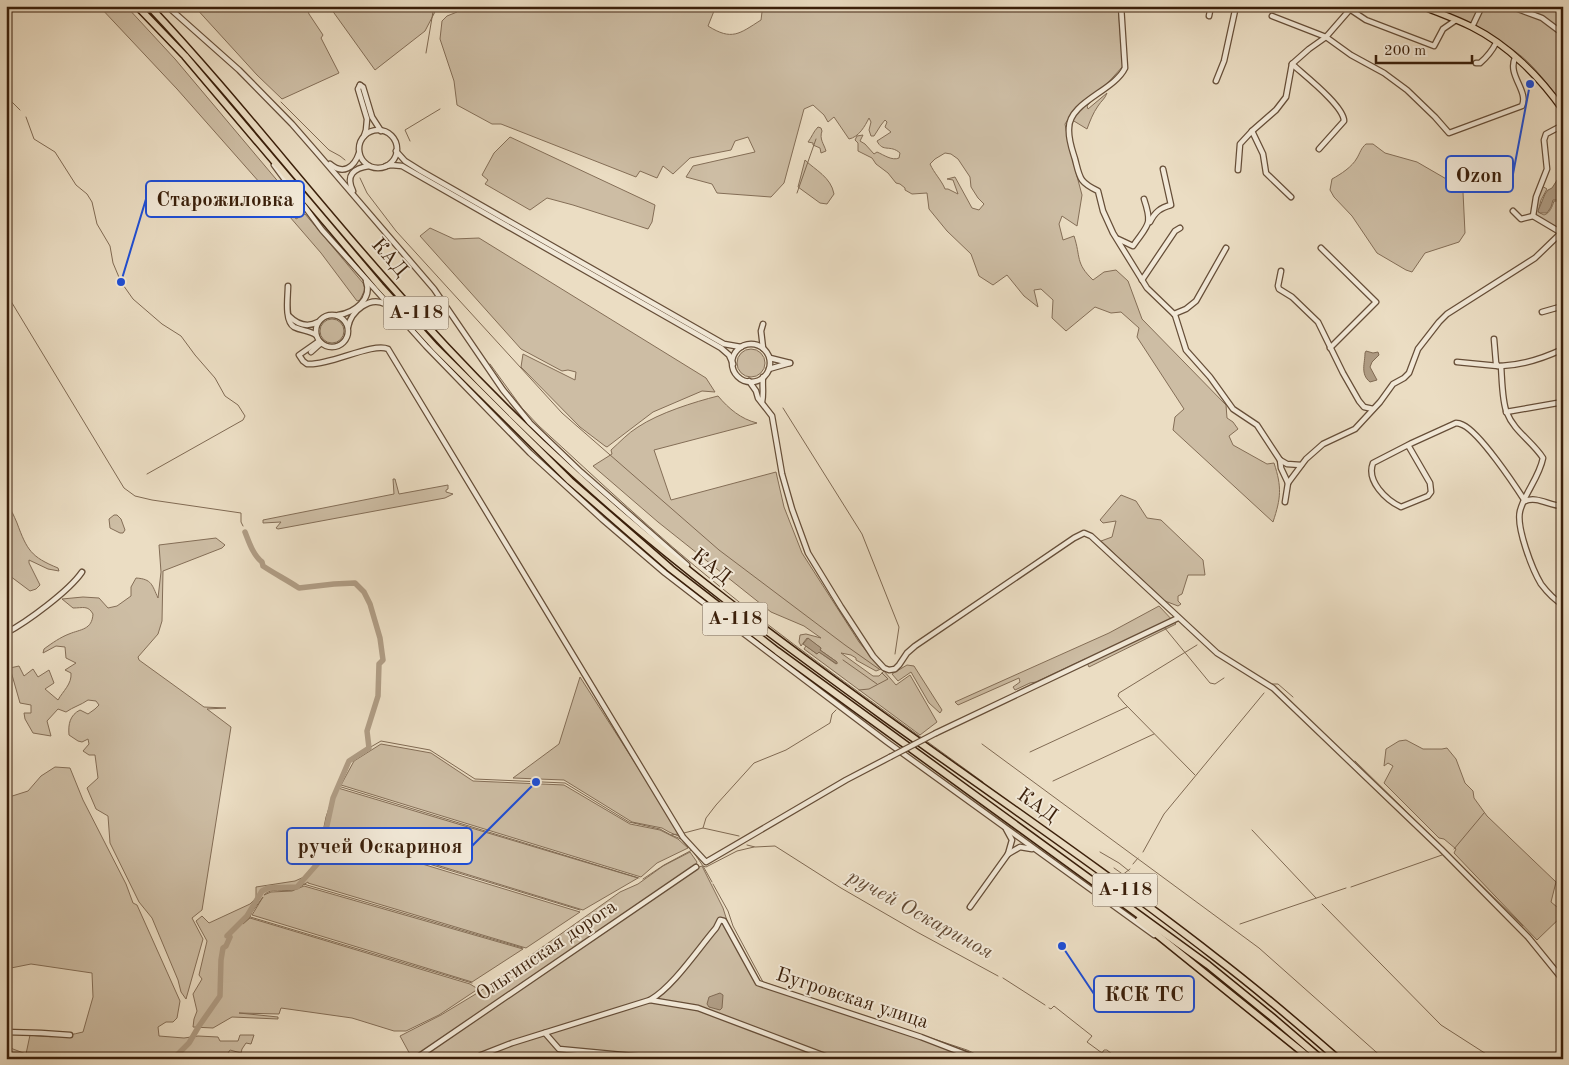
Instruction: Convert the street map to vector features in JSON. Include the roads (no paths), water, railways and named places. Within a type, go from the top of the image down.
[{"type":"highway","name":"КАД","points":[[137,6],[185,56],[380,286],[435,347],[570,481],[671,569],[777,651],[1208,965],[1321,1059]]},
{"type":"highway","name":"КАД","points":[[149,6],[191,50],[385,280],[447,347],[576,475],[713,590],[789,648],[1086,861],[1214,956],[1279,1008],[1338,1059]]},
{"type":"highway","points":[[1118,900],[1185,958],[1225,988],[1311,1059]]},
{"type":"main road","points":[[1422,6],[1472,27],[1496,43],[1538,78],[1563,110]]},
{"type":"street","points":[[167,6],[239,70],[292,124],[319,155],[434,289],[503,390],[530,423],[581,472],[713,590]]},
{"type":"street","points":[[1121,6],[1125,64],[1122,74],[1082,105],[1068,126],[1069,140],[1080,179],[1098,191],[1103,211],[1116,239],[1147,288],[1174,314],[1186,350],[1210,377],[1233,409],[1257,425],[1280,460],[1281,468],[1288,483]]},
{"type":"street","points":[[1209,16],[1210,6]]},
{"type":"street","points":[[1216,82],[1224,61],[1236,6]]},
{"type":"street","points":[[1472,27],[1482,6]]},
{"type":"street","points":[[1510,6],[1542,18],[1558,30]]},
{"type":"street","points":[[1238,170],[1240,144],[1276,110],[1286,96],[1292,64],[1308,49],[1326,37],[1352,8],[1366,20],[1434,46],[1443,28],[1456,20]]},
{"type":"street","points":[[1272,16],[1326,37],[1351,55],[1384,73],[1407,90],[1449,133],[1522,106],[1524,99],[1512,64],[1515,58]]},
{"type":"street","points":[[1476,63],[1480,63],[1485,59],[1496,43]]},
{"type":"street","points":[[1292,64],[1333,102],[1344,115],[1344,121],[1319,148]]},
{"type":"street","points":[[319,155],[332,166],[343,170],[352,166],[357,160],[367,124],[358,89],[360,85],[363,87],[372,118],[382,131],[394,140],[395,157],[386,166]]},
{"type":"street","points":[[1533,216],[1536,197],[1547,169],[1544,140],[1546,134],[1563,125]]},
{"type":"street","points":[[248,131],[322,230],[364,278],[476,399],[558,480],[665,573],[887,742],[1185,958]]},
{"type":"street","points":[[362,138],[371,132],[382,131]]},
{"type":"street","points":[[1252,131],[1263,154],[1266,173],[1291,197]]},
{"type":"street","points":[[396,150],[405,161],[724,344],[741,347],[752,344],[757,340],[763,324]]},
{"type":"street","points":[[359,153],[365,163],[375,168],[391,164],[402,166],[721,348],[729,355],[736,374],[744,380],[759,380],[769,370],[790,363],[770,358]]},
{"type":"street","points":[[357,199],[350,185],[351,176],[356,169],[369,166]]},
{"type":"street","points":[[1116,239],[1133,246],[1157,211],[1171,205],[1163,168]]},
{"type":"street","points":[[1144,200],[1149,215],[1149,222]]},
{"type":"street","points":[[1285,502],[1288,483],[1301,465],[1315,449],[1355,429],[1386,395],[1393,384],[1409,373],[1418,349],[1442,318],[1535,258],[1561,231],[1533,216],[1521,219],[1513,211]]},
{"type":"street","points":[[1142,280],[1175,231],[1180,228]]},
{"type":"street","points":[[1174,314],[1186,309],[1196,301],[1226,248]]},
{"type":"street","points":[[1321,248],[1376,302],[1330,348]]},
{"type":"street","points":[[1281,271],[1279,289],[1292,297],[1318,322],[1359,401],[1364,407],[1373,409]]},
{"type":"street","points":[[288,316],[295,322],[313,324],[327,315],[348,313],[365,300],[368,288],[364,278]]},
{"type":"street","points":[[288,286],[288,316],[292,325],[309,331],[329,347],[342,344],[347,337],[350,320],[355,313],[368,303],[377,301],[388,305]]},
{"type":"street","points":[[1542,312],[1563,306]]},
{"type":"street","points":[[337,315],[342,318],[348,328]]},
{"type":"street","points":[[311,352],[319,340],[316,329],[319,321]]},
{"type":"street","points":[[761,331],[763,348],[770,358],[769,370]]},
{"type":"street","points":[[1494,339],[1496,362],[1499,366],[1506,412],[1519,431],[1543,458],[1538,474],[1526,495],[1520,512],[1520,530],[1536,575],[1549,593],[1563,605]]},
{"type":"street","points":[[319,340],[299,355],[307,364],[340,359],[371,348],[383,347],[388,349],[683,836],[706,862],[846,780],[936,733],[1178,618]]},
{"type":"street","points":[[752,344],[763,348]]},
{"type":"street","points":[[733,364],[735,354],[741,347]]},
{"type":"street","points":[[1457,362],[1515,366],[1532,362],[1563,350]]},
{"type":"street","points":[[762,402],[763,377]]},
{"type":"street","points":[[749,381],[756,391],[758,398],[772,416],[782,474],[808,553],[841,608],[873,656],[884,668],[889,670],[895,669],[900,665],[906,654],[915,646],[1074,538],[1084,533],[1091,536],[1217,653],[1272,688],[1442,849],[1528,937],[1563,980]]},
{"type":"street","points":[[1506,412],[1563,402]]},
{"type":"street","points":[[1408,445],[1430,483],[1431,492],[1428,496],[1401,507],[1394,504],[1374,481],[1371,470],[1373,463],[1408,445],[1456,423],[1465,425],[1482,443],[1510,478],[1525,501]]},
{"type":"street","points":[[1280,460],[1287,464],[1301,465]]},
{"type":"street","points":[[1525,501],[1530,499],[1563,506]]},
{"type":"street","points":[[6,633],[42,608],[77,580],[82,572]]},
{"type":"street","points":[[970,907],[1008,854],[1012,840],[1002,824]]},
{"type":"street","points":[[1008,854],[1020,847],[1026,846],[1038,851]]},
{"type":"street","name":"Ольгинская дорога","points":[[415,1059],[696,867]]},
{"type":"street","name":"Бугровская улица","points":[[650,1000],[671,982],[716,928],[720,920],[724,921],[758,983],[921,1037],[978,1059]]},
{"type":"street","points":[[476,1059],[481,1055],[512,1043],[650,1000],[698,1008],[833,1059]]},
{"type":"street","points":[[6,1032],[41,1032],[70,1035]]},
{"type":"street","points":[[545,1033],[559,1049],[665,1059]]},
{"type":"waterway","points":[[426,53],[434,6]]},
{"type":"waterway","points":[[6,96],[20,110]]},
{"type":"waterway","points":[[281,102],[329,150],[345,160]]},
{"type":"waterway","points":[[410,141],[405,130],[440,109]]},
{"type":"waterway","points":[[26,117],[34,139],[55,152],[76,185],[87,194],[92,202],[97,224],[110,246],[113,263],[121,282],[133,299],[162,324],[181,336],[215,378],[225,396],[238,405],[245,416],[243,420],[147,474]]},
{"type":"waterway","points":[[797,193],[816,139]]},
{"type":"waterway","points":[[360,178],[367,193],[396,231],[562,413],[719,550],[879,669]]},
{"type":"waterway","points":[[6,293],[124,488],[135,496],[152,500],[241,513],[243,526]]},
{"type":"waterway","points":[[490,364],[522,408],[539,426],[672,547],[768,625],[922,738]]},
{"type":"waterway","points":[[783,408],[862,534],[899,627],[895,654]]},
{"type":"waterway","points":[[176,1059],[220,996],[221,960],[223,948],[230,937],[227,936],[247,916],[262,891],[268,888],[297,887],[319,862],[333,798],[349,761],[369,748],[367,731],[378,696],[379,664],[383,660],[380,638],[370,604],[364,592],[355,583],[299,588],[263,566],[256,556],[245,532]]},
{"type":"waterway","points":[[1164,627],[1210,683],[1215,684],[1224,678]]},
{"type":"waterway","points":[[1195,775],[1118,696],[1119,693],[1197,645]]},
{"type":"waterway","points":[[843,660],[877,684]]},
{"type":"waterway","points":[[859,690],[869,689],[888,679],[882,673]]},
{"type":"waterway","points":[[1272,684],[1278,684],[1293,697]]},
{"type":"waterway","points":[[1143,852],[1164,814],[1264,693]]},
{"type":"waterway","points":[[1030,752],[1127,707]]},
{"type":"waterway","points":[[703,828],[706,818],[716,805],[754,763],[786,750],[830,723],[832,714],[836,710]]},
{"type":"waterway","points":[[1053,781],[1154,734]]},
{"type":"waterway","points":[[925,740],[983,782]]},
{"type":"waterway","name":"ручей Оскариноя","points":[[369,748],[381,741],[430,750],[475,779],[565,783],[629,822],[660,829],[671,835]]},
{"type":"waterway","points":[[982,744],[1259,948],[1384,1059]]},
{"type":"waterway","points":[[1355,761],[1523,926]]},
{"type":"waterway","points":[[338,786],[639,878]]},
{"type":"waterway","points":[[1454,849],[1484,813]]},
{"type":"waterway","name":"ручей Оскариноя","points":[[684,833],[703,828],[739,836]]},
{"type":"waterway","points":[[1252,830],[1316,898]]},
{"type":"waterway","points":[[324,832],[580,910]]},
{"type":"waterway","name":"ручей Оскариноя","points":[[678,834],[671,835],[681,839],[689,848]]},
{"type":"waterway","name":"ручей Оскариноя","points":[[747,845],[755,847],[775,846],[841,888],[998,976]]},
{"type":"waterway","points":[[712,882],[703,866],[706,867],[737,851],[754,847]]},
{"type":"waterway","points":[[643,879],[692,850],[703,866]]},
{"type":"waterway","points":[[1100,852],[1129,871]]},
{"type":"waterway","points":[[1351,887],[1442,855]]},
{"type":"waterway","points":[[1133,864],[1138,858]]},
{"type":"waterway","points":[[1114,868],[1135,883]]},
{"type":"waterway","points":[[1117,879],[1130,869]]},
{"type":"waterway","points":[[300,883],[523,948]]},
{"type":"waterway","points":[[713,884],[763,982],[810,998]]},
{"type":"waterway","points":[[1240,924],[1346,888]]},
{"type":"waterway","points":[[1322,904],[1441,1025],[1494,1059]]},
{"type":"waterway","points":[[247,916],[472,983]]},
{"type":"waterway","name":"ручей Оскариноя","points":[[1003,978],[1045,1005]]},
{"type":"waterway","name":"ручей Оскариноя","points":[[1049,1008],[1051,1009],[1054,1006],[1092,1036],[1087,1042],[1102,1053],[1104,1050],[1107,1050],[1118,1059]]},
{"type":"waterway","points":[[928,1037],[967,1050],[986,1059]]},
{"type":"place","name":"Ozon","points":[[1530,84]]},
{"type":"place","name":"Старожиловка","points":[[121,282]]},
{"type":"place","name":"ручей Оскариноя","points":[[536,782]]},
{"type":"place","name":"КСК ТС","points":[[1062,946]]}]
